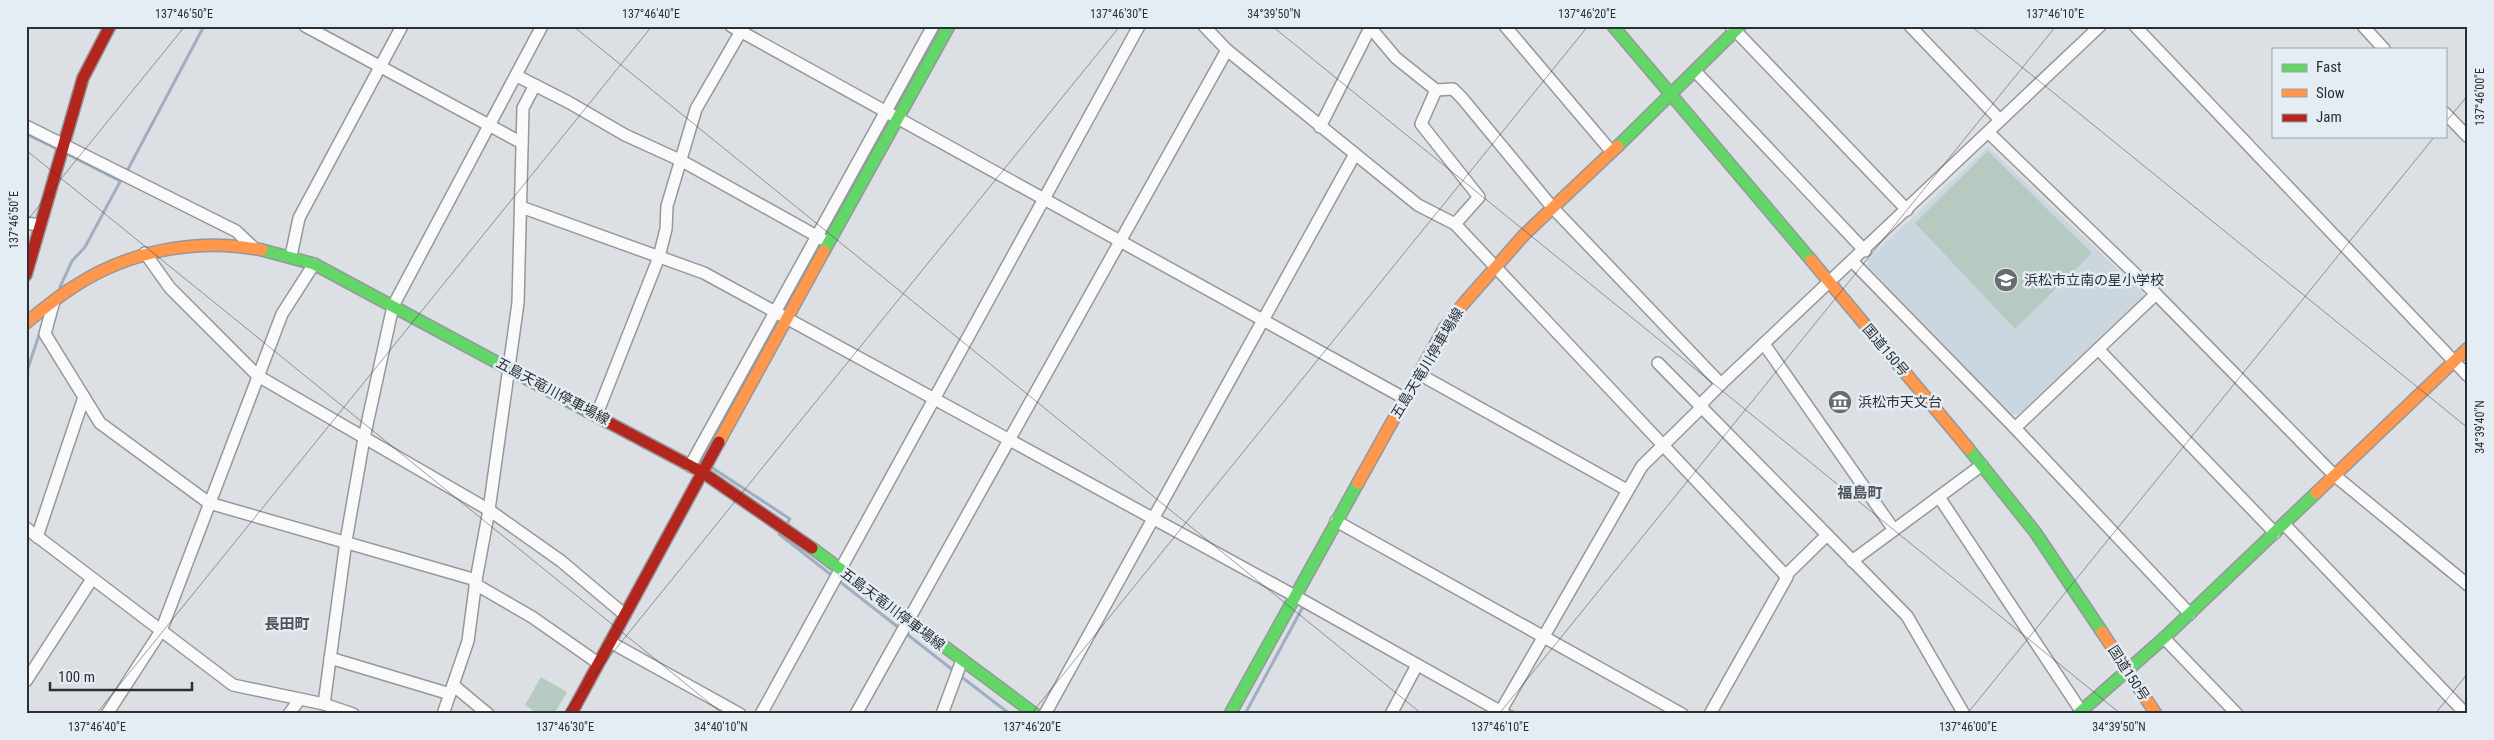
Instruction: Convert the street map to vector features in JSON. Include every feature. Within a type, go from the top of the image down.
[{"type":"main road","points":[[571,714],[702,472],[788,319],[828,242],[950,26]]},
{"type":"main road","name":"国道150号","points":[[1613,26],[1982,465],[2035,532],[2156,714]]},
{"type":"main road","points":[[26,275],[83,78],[108,27]]},
{"type":"main road","name":"五島天竜川停車場線","points":[[1230,714],[1445,327],[1494,266],[1552,207],[1671,95],[1736,28]]},
{"type":"main road","name":"五島天竜川停車場線","points":[[27,323],[77,284],[93,275],[145,253],[196,245],[253,247],[291,256],[314,264],[597,414],[702,472],[777,522],[1035,714]]},
{"type":"main road","points":[[2079,713],[2190,614],[2468,348]]},
{"type":"street","points":[[305,26],[522,143]]},
{"type":"street","points":[[291,256],[298,218],[402,26]]},
{"type":"street","points":[[324,704],[346,541],[364,438],[393,306],[542,26]]},
{"type":"street","points":[[690,466],[933,26]]},
{"type":"street","points":[[761,714],[1139,26]]},
{"type":"street","points":[[1505,26],[1611,151]]},
{"type":"street","points":[[1910,26],[2000,120]]},
{"type":"street","points":[[521,207],[704,273],[1153,520],[1296,596],[1501,713],[1642,466],[1702,407],[1704,401],[1721,384],[1853,262],[2100,26]]},
{"type":"street","points":[[2136,26],[2468,376]]},
{"type":"street","points":[[2363,26],[2383,48]]},
{"type":"street","points":[[1320,127],[1370,27],[1396,58],[1436,90],[1453,89],[1458,94],[1552,207],[1721,384]]},
{"type":"street","points":[[597,414],[659,257],[666,229],[667,206],[696,109],[739,28],[898,120],[1404,398]]},
{"type":"street","points":[[1208,28],[1227,50],[1418,205],[1455,224],[1787,577],[1710,714]]},
{"type":"street","points":[[1736,28],[1907,210]]},
{"type":"street","points":[[856,714],[1227,50]]},
{"type":"street","points":[[1695,71],[1865,250]]},
{"type":"street","points":[[517,76],[625,135],[682,161],[828,242]]},
{"type":"street","points":[[443,714],[468,641],[476,582],[490,510],[518,303],[523,108],[534,85]]},
{"type":"street","points":[[1436,90],[1421,124],[1478,197],[1455,224]]},
{"type":"street","points":[[2446,114],[2468,137]]},
{"type":"street","points":[[27,127],[236,231],[253,247]]},
{"type":"street","points":[[1989,133],[2156,294],[2334,475],[2468,585]]},
{"type":"street","points":[[1045,714],[1355,154]]},
{"type":"street","points":[[26,223],[40,225]]},
{"type":"street","points":[[145,253],[170,288],[258,376],[490,510],[561,561],[625,615]]},
{"type":"street","points":[[1853,262],[2015,428],[2190,614]]},
{"type":"street","points":[[107,714],[161,631],[282,314],[314,264]]},
{"type":"street","points":[[2015,428],[2156,294]]},
{"type":"street","points":[[51,303],[45,334],[100,423],[209,503],[346,541],[476,582],[532,617],[598,663]]},
{"type":"street","points":[[1764,344],[1894,530]]},
{"type":"street","points":[[2098,349],[2275,533]]},
{"type":"street","points":[[1658,363],[1852,561],[1882,588],[1907,616],[1964,714]]},
{"type":"street","points":[[1419,374],[1627,490]]},
{"type":"street","points":[[37,537],[84,397]]},
{"type":"street","points":[[1852,561],[1982,465]]},
{"type":"street","points":[[1939,497],[2079,713]]},
{"type":"street","points":[[1336,521],[1682,714]]},
{"type":"street","points":[[2284,524],[2466,714]]},
{"type":"street","points":[[26,528],[234,685],[324,704],[353,714]]},
{"type":"street","points":[[1785,576],[1827,535]]},
{"type":"street","points":[[26,681],[92,579]]},
{"type":"street","points":[[2164,638],[2237,714]]},
{"type":"street","points":[[610,642],[740,714]]},
{"type":"street","points":[[330,658],[452,689],[488,714]]},
{"type":"street","points":[[942,714],[962,660]]},
{"type":"street","points":[[1390,714],[1417,665]]},
{"type":"street","points":[[289,714],[299,700]]},
{"type":"shaded area","name":"浜松市立南の星小学校","points":[[1988,147],[2145,295],[2019,414],[2011,414],[1868,266],[1868,259]]},
{"type":"green space","points":[[1988,151],[2092,253],[2015,329],[1915,223]]},
{"type":"green space","points":[[541,677],[567,692],[554,714],[538,714],[525,705]]},
{"type":"waterway","points":[[126,173],[204,26]]},
{"type":"waterway","points":[[26,134],[57,149]]},
{"type":"waterway","points":[[67,154],[120,181]]},
{"type":"waterway","points":[[60,287],[72,261],[85,247],[122,178]]},
{"type":"waterway","points":[[26,374],[40,332]]},
{"type":"waterway","points":[[704,462],[700,459],[749,370]]},
{"type":"waterway","points":[[711,467],[790,519],[788,522]]},
{"type":"waterway","points":[[779,534],[954,671]]},
{"type":"waterway","points":[[2404,540],[2451,578]]},
{"type":"waterway","points":[[2462,587],[2468,592]]},
{"type":"waterway","points":[[1245,714],[1305,603]]},
{"type":"waterway","points":[[959,675],[1010,714]]},
{"type":"waterway","points":[[1505,709],[1519,714]]},
{"type":"traffic: fast","points":[[824,251],[949,26]]},
{"type":"traffic: fast","points":[[1613,26],[1811,260]]},
{"type":"traffic: fast","points":[[1618,146],[1740,26]]},
{"type":"traffic: fast","points":[[262,250],[314,264],[587,411]]},
{"type":"traffic: fast","points":[[1968,448],[2035,532],[2102,632]]},
{"type":"traffic: fast","points":[[1230,714],[1358,483]]},
{"type":"traffic: fast","points":[[2078,714],[2164,638],[2316,493]]},
{"type":"traffic: fast","points":[[812,548],[1035,714]]},
{"type":"traffic: slow","points":[[1358,483],[1445,327],[1524,235],[1618,146]]},
{"type":"traffic: slow","points":[[26,323],[75,286],[96,274],[141,256],[189,246],[238,246],[262,250]]},
{"type":"traffic: slow","points":[[719,442],[824,251]]},
{"type":"traffic: slow","points":[[1811,260],[1968,448]]},
{"type":"traffic: slow","points":[[2316,493],[2468,348]]},
{"type":"traffic: slow","points":[[2102,632],[2156,714]]},
{"type":"traffic: jam","points":[[26,275],[83,78],[110,26]]},
{"type":"traffic: jam","points":[[587,411],[702,472],[812,548]]},
{"type":"traffic: jam","points":[[571,714],[719,442]]},
{"type":"place","name":"浜松市立南の星小学校","points":[[2006,280]]},
{"type":"place","name":"浜松市天文台","points":[[1840,402]]},
{"type":"district","name":"福島町","points":[[1860,493]]},
{"type":"district","name":"長田町","points":[[287,624]]}]
